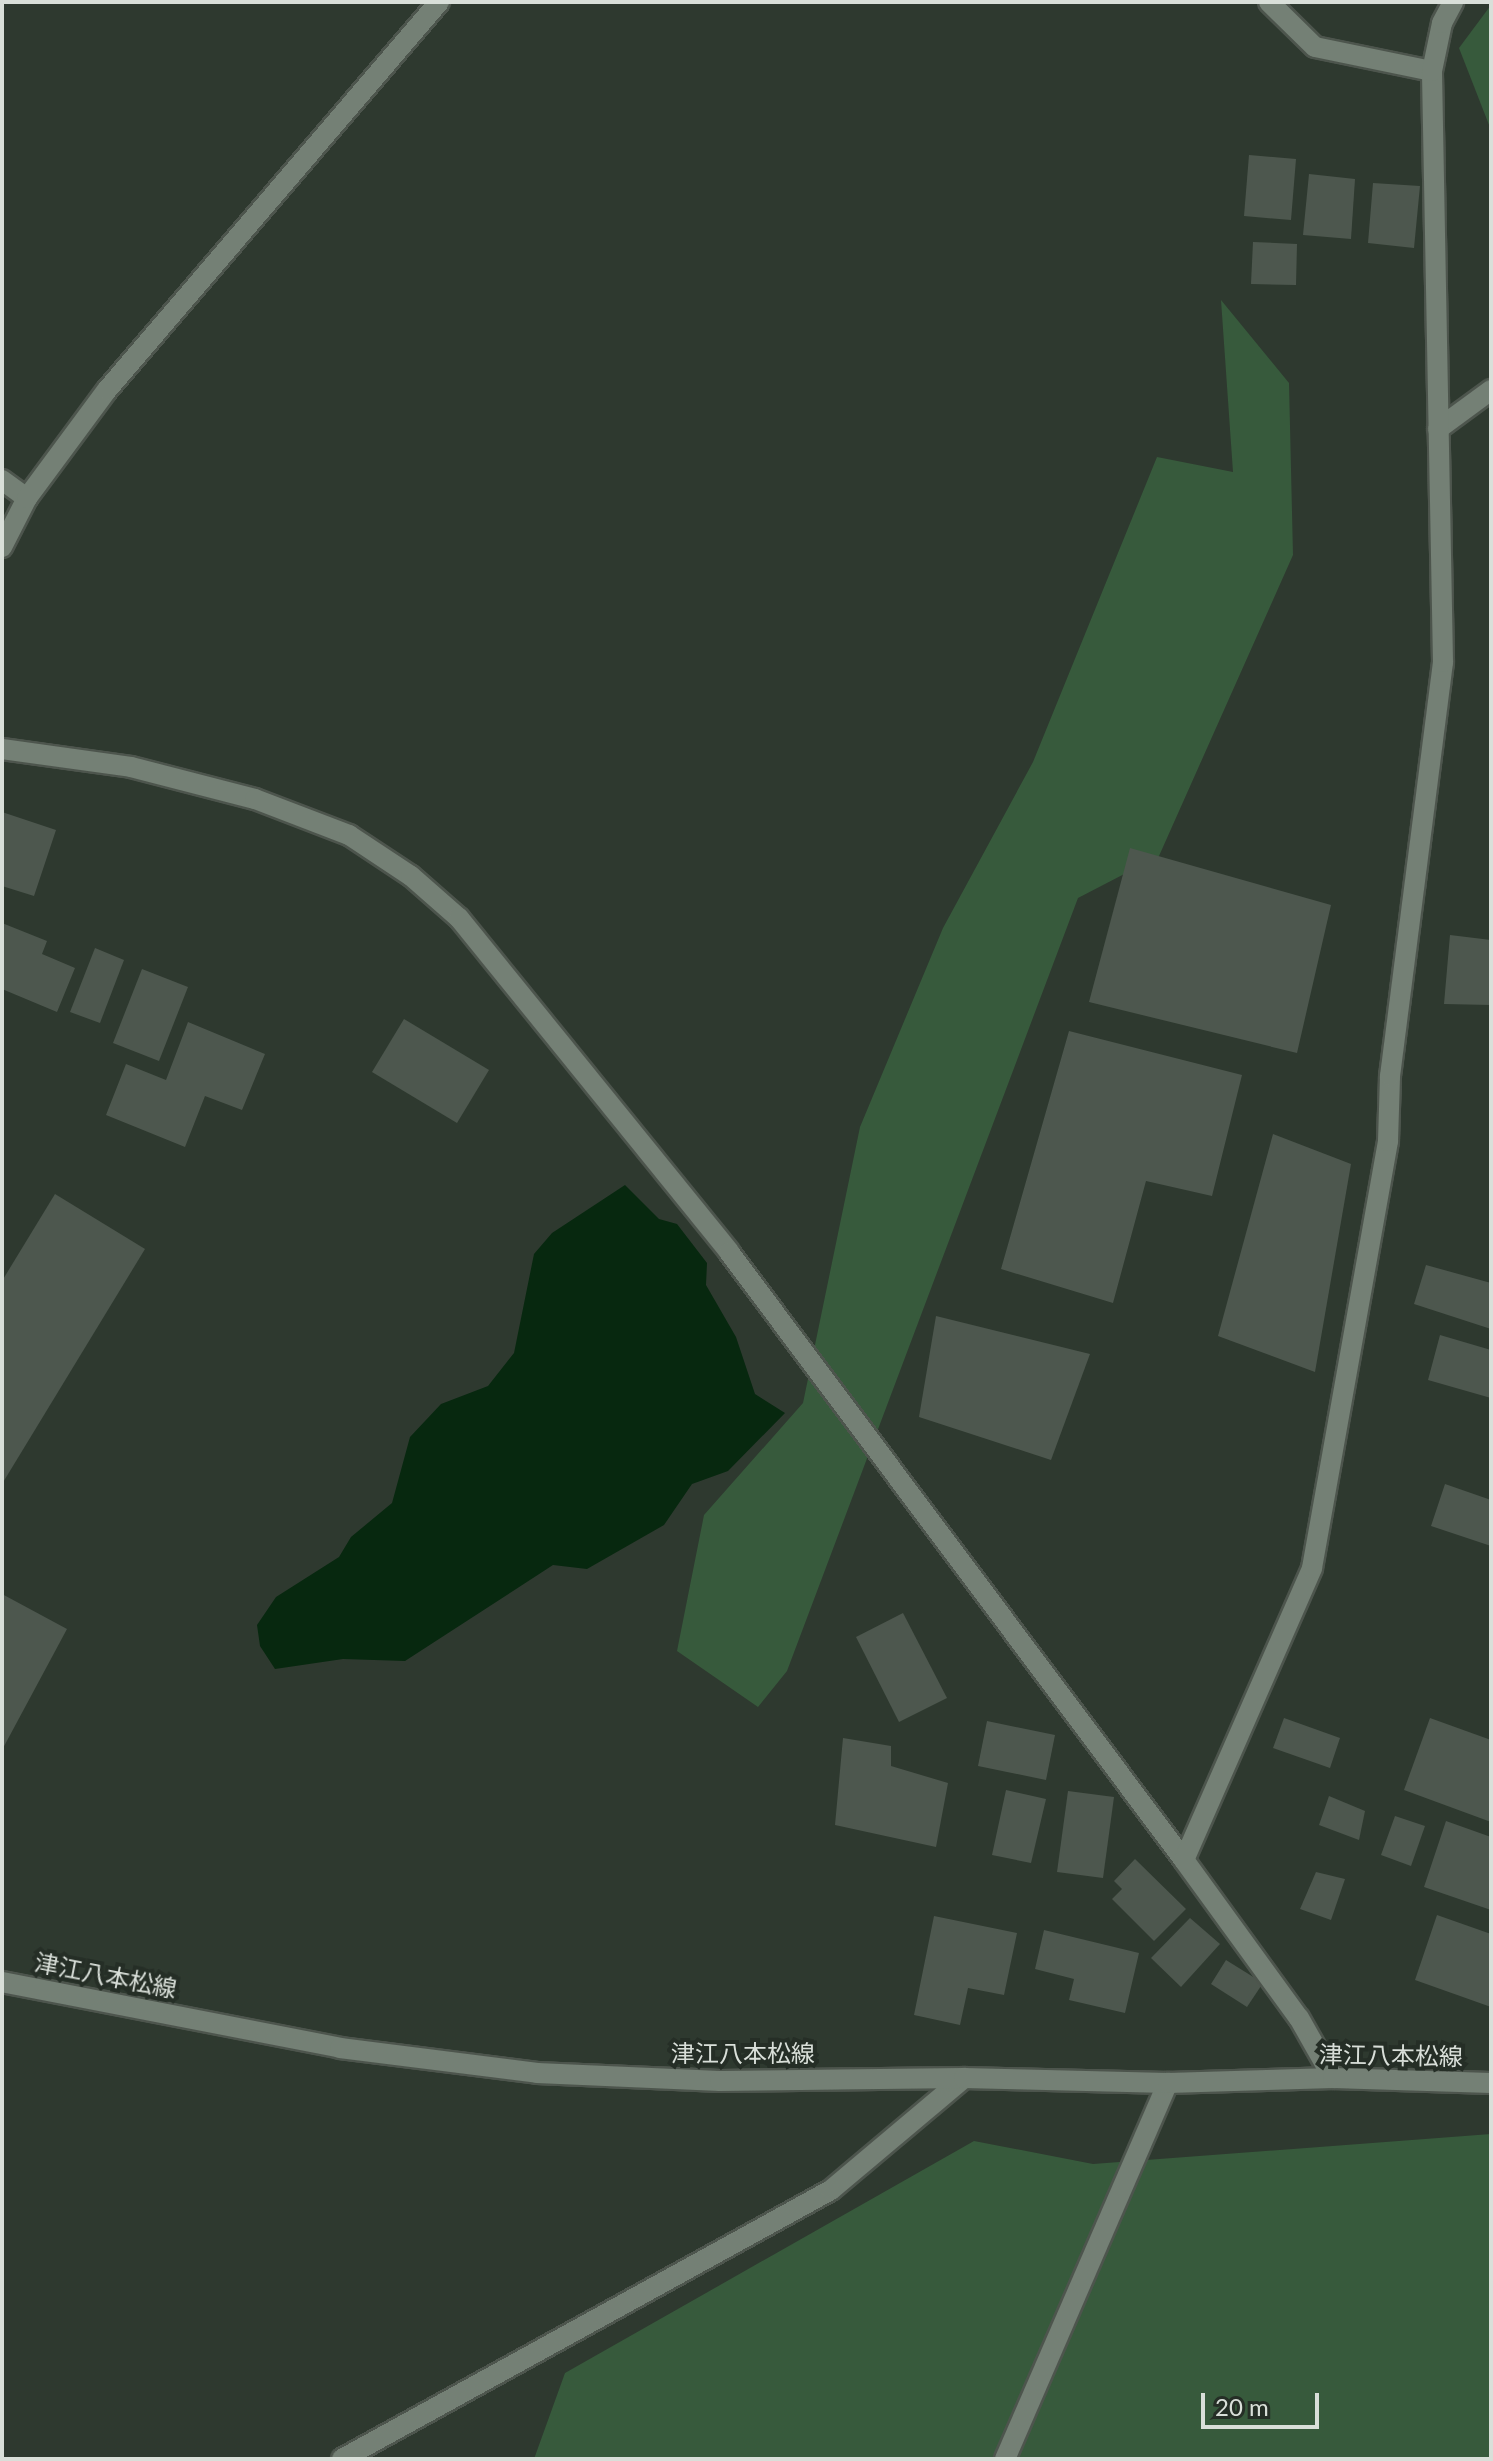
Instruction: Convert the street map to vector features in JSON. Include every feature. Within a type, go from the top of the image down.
[{"type":"street","points":[[2,547],[27,498],[107,390],[439,2]]},
{"type":"street","points":[[1269,2],[1315,47],[1432,71]]},
{"type":"street","points":[[1184,1860],[1312,1568],[1388,1141],[1390,1076],[1443,662],[1432,71],[1442,23],[1453,2]]},
{"type":"street","points":[[1438,429],[1491,390]]},
{"type":"street","points":[[2,480],[27,498]]},
{"type":"street","points":[[2,749],[131,767],[255,799],[349,835],[411,876],[459,918],[729,1252],[1184,1860],[1299,2018],[1333,2078]]},
{"type":"street","name":"津江八本松線","points":[[2,1982],[340,2048],[537,2073],[720,2081],[964,2078],[1168,2083],[1333,2078],[1491,2083]]},
{"type":"street","points":[[342,2459],[831,2190],[964,2078]]},
{"type":"street","points":[[1005,2459],[1168,2083]]},
{"type":"shaded area","points":[[1491,5],[1491,130],[1459,48]]},
{"type":"shaded area","points":[[1221,300],[1289,383],[1293,555],[1159,856],[1078,898],[787,1671],[758,1707],[677,1651],[704,1515],[803,1403],[860,1127],[943,928],[1033,762],[1157,457],[1233,472]]},
{"type":"shaded area","points":[[625,1185],[659,1219],[677,1224],[707,1263],[706,1285],[736,1337],[755,1394],[785,1413],[728,1471],[692,1484],[664,1525],[587,1569],[553,1565],[405,1661],[343,1659],[275,1669],[260,1646],[257,1625],[276,1597],[339,1557],[351,1537],[392,1503],[410,1437],[441,1404],[488,1386],[514,1353],[534,1254],[552,1233]]},
{"type":"shaded area","points":[[1491,2134],[1491,2459],[534,2459],[565,2373],[974,2141],[1093,2164]]},
{"type":"building","points":[[1249,155],[1296,159],[1291,220],[1244,216]]},
{"type":"building","points":[[1309,174],[1355,179],[1351,239],[1303,235]]},
{"type":"building","points":[[1373,183],[1420,186],[1414,248],[1368,243]]},
{"type":"building","points":[[1253,242],[1297,244],[1296,285],[1251,284]]},
{"type":"building","points":[[2,812],[56,830],[34,896],[2,886]]},
{"type":"building","points":[[1130,848],[1331,905],[1297,1053],[1089,1002]]},
{"type":"building","points":[[2,923],[47,941],[42,954],[75,968],[57,1012],[2,989]]},
{"type":"building","points":[[1450,935],[1491,940],[1491,1005],[1444,1004]]},
{"type":"building","points":[[95,948],[124,960],[100,1023],[70,1012]]},
{"type":"building","points":[[142,969],[188,987],[159,1061],[113,1043]]},
{"type":"building","points":[[404,1019],[489,1070],[457,1123],[372,1072]]},
{"type":"building","points":[[188,1022],[265,1054],[242,1110],[205,1096],[185,1147],[106,1115],[126,1064],[166,1080]]},
{"type":"building","points":[[1069,1031],[1242,1075],[1212,1196],[1146,1181],[1113,1303],[1001,1269]]},
{"type":"building","points":[[1273,1134],[1351,1164],[1315,1372],[1218,1336]]},
{"type":"building","points":[[55,1194],[145,1249],[2,1484],[2,1281]]},
{"type":"building","points":[[1426,1265],[1491,1283],[1491,1329],[1414,1304]]},
{"type":"building","points":[[936,1316],[1090,1354],[1051,1460],[919,1417]]},
{"type":"building","points":[[1440,1335],[1491,1350],[1491,1398],[1428,1380]]},
{"type":"building","points":[[1445,1484],[1491,1500],[1491,1546],[1431,1526]]},
{"type":"building","points":[[2,1594],[67,1629],[2,1750]]},
{"type":"building","points":[[903,1613],[947,1698],[899,1722],[856,1637]]},
{"type":"building","points":[[1284,1718],[1340,1738],[1330,1768],[1273,1748]]},
{"type":"building","points":[[1430,1718],[1491,1740],[1491,1822],[1404,1790]]},
{"type":"building","points":[[987,1721],[1055,1735],[1046,1780],[978,1766]]},
{"type":"building","points":[[843,1738],[891,1746],[891,1766],[948,1783],[936,1847],[835,1825]]},
{"type":"building","points":[[1006,1790],[1046,1799],[1031,1863],[992,1855]]},
{"type":"building","points":[[1068,1791],[1114,1797],[1103,1878],[1057,1872]]},
{"type":"building","points":[[1329,1796],[1365,1811],[1359,1840],[1319,1825]]},
{"type":"building","points":[[1395,1816],[1425,1826],[1411,1866],[1381,1855]]},
{"type":"building","points":[[1446,1821],[1491,1837],[1491,1910],[1424,1887]]},
{"type":"building","points":[[1135,1859],[1186,1909],[1154,1941],[1112,1899],[1122,1889],[1114,1881]]},
{"type":"building","points":[[1316,1872],[1345,1879],[1331,1920],[1300,1909]]},
{"type":"building","points":[[1437,1915],[1491,1934],[1491,2007],[1415,1980]]},
{"type":"building","points":[[934,1916],[1017,1933],[1004,1995],[968,1988],[960,2025],[914,2015]]},
{"type":"building","points":[[1190,1918],[1220,1944],[1181,1987],[1151,1958]]},
{"type":"building","points":[[1044,1930],[1139,1953],[1125,2013],[1069,2000],[1074,1979],[1035,1969]]},
{"type":"building","points":[[1226,1960],[1263,1983],[1247,2007],[1211,1984]]}]
